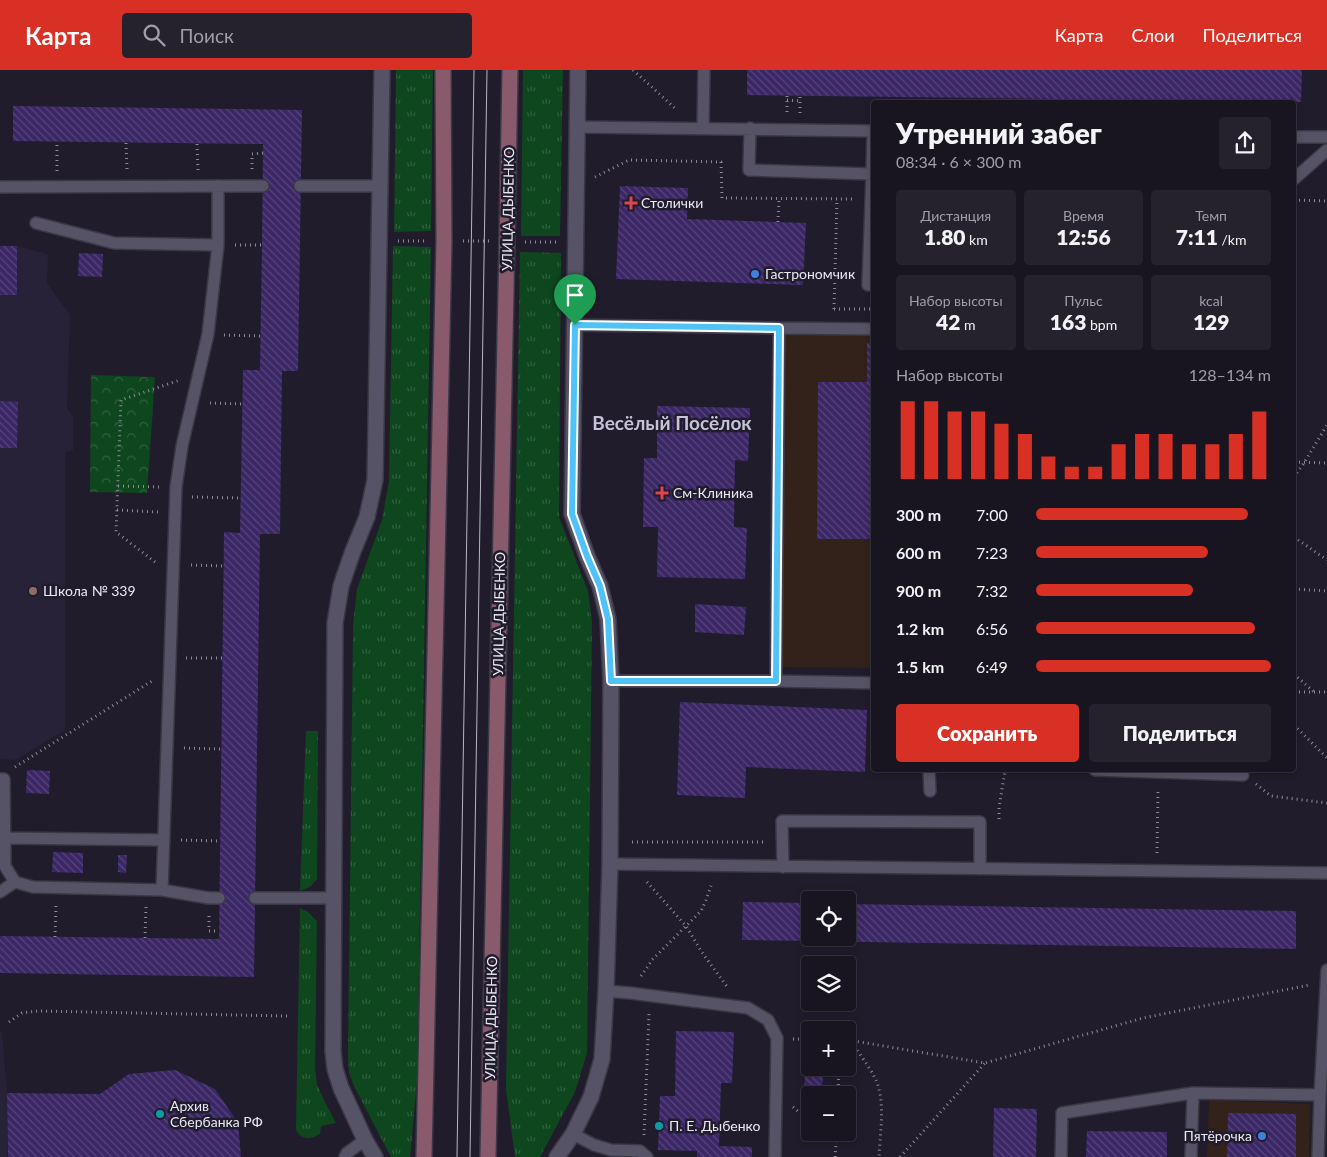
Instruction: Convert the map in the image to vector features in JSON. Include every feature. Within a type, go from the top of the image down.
[{"type":"main road","points":[[424,1157],[444,241],[444,70]]},
{"type":"main road","name":"УЛИЦА ДЫБЕНКО","points":[[488,1157],[510,70]]},
{"type":"street","points":[[375,1157],[341,1088],[335,1069],[333,1051],[335,623],[340,586],[367,517],[376,480],[382,70]]},
{"type":"street","points":[[557,1157],[573,1134],[591,1097],[602,1059],[610,864],[611,681],[608,619],[600,586],[572,514],[578,70]]},
{"type":"lane","points":[[703,128],[704,70]]},
{"type":"lane","points":[[578,127],[871,130]]},
{"type":"lane","points":[[750,128],[749,170],[871,174]]},
{"type":"lane","points":[[1296,137],[1327,137]]},
{"type":"lane","points":[[1296,176],[1327,150]]},
{"type":"lane","points":[[0,186],[258,186]]},
{"type":"lane","points":[[162,890],[175,492],[182,446],[208,334],[218,245],[218,186]]},
{"type":"lane","points":[[300,186],[380,186]]},
{"type":"lane","points":[[868,285],[871,200]]},
{"type":"lane","points":[[36,224],[114,243],[218,245]]},
{"type":"lane","points":[[575,325],[871,329]]},
{"type":"lane","points":[[776,681],[779,328]]},
{"type":"lane","points":[[611,681],[871,683]]},
{"type":"lane","points":[[929,772],[930,791]]},
{"type":"lane","points":[[1137,772],[1243,775]]},
{"type":"lane","points":[[2,779],[4,866],[15,882],[33,887],[162,890],[214,898]]},
{"type":"lane","points":[[783,867],[782,821],[980,822],[980,869]]},
{"type":"lane","points":[[4,838],[164,840]]},
{"type":"lane","points":[[610,864],[1327,873]]},
{"type":"lane","points":[[0,892],[15,882]]},
{"type":"lane","points":[[255,898],[334,898]]},
{"type":"lane","points":[[1321,1156],[1320,1095],[1327,970]]},
{"type":"lane","points":[[606,992],[650,995],[748,1008],[768,1020],[777,1038],[776,1157]]},
{"type":"lane","points":[[1061,1157],[1062,1113],[1193,1094],[1320,1095]]},
{"type":"lane","points":[[1191,1157],[1193,1094]]},
{"type":"lane","points":[[573,1134],[594,1145],[611,1150],[640,1151],[645,1155]]},
{"type":"lane","points":[[345,1157],[365,1140]]},
{"type":"path","points":[[633,70],[687,119],[703,128]]},
{"type":"path","points":[[787,100],[800,100]]},
{"type":"path","points":[[57,142],[57,186]]},
{"type":"path","points":[[126,143],[127,186]]},
{"type":"path","points":[[197,144],[198,186]]},
{"type":"path","points":[[258,186],[252,154],[264,153]]},
{"type":"path","points":[[595,177],[629,160],[721,162],[722,198],[871,200]]},
{"type":"path","points":[[778,222],[779,198]]},
{"type":"path","points":[[834,309],[836,199]]},
{"type":"path","points":[[1296,200],[1327,202]]},
{"type":"path","points":[[380,241],[576,242]]},
{"type":"path","points":[[218,245],[262,245]]},
{"type":"path","points":[[208,334],[261,336]]},
{"type":"path","points":[[198,378],[184,378],[120,400],[116,532],[155,562],[173,565],[224,566]]},
{"type":"path","points":[[192,403],[242,404]]},
{"type":"path","points":[[1296,474],[1327,425]]},
{"type":"path","points":[[1296,462],[1327,463]]},
{"type":"path","points":[[118,486],[241,498]]},
{"type":"path","points":[[117,510],[175,512]]},
{"type":"path","points":[[1296,538],[1327,560]]},
{"type":"path","points":[[1296,589],[1327,591]]},
{"type":"path","points":[[170,658],[223,658]]},
{"type":"path","points":[[1296,676],[1315,692]]},
{"type":"path","points":[[2,779],[13,768],[139,689]]},
{"type":"path","points":[[1296,692],[1327,692]]},
{"type":"path","points":[[1296,727],[1327,758]]},
{"type":"path","points":[[167,748],[221,749]]},
{"type":"path","points":[[999,825],[999,808],[1005,772]]},
{"type":"path","points":[[1157,871],[1158,773]]},
{"type":"path","points":[[1243,775],[1271,796],[1327,803]]},
{"type":"path","points":[[164,840],[220,841]]},
{"type":"path","points":[[632,842],[783,842]]},
{"type":"path","points":[[632,865],[686,926],[742,1007]]},
{"type":"path","points":[[630,993],[653,959],[700,911],[712,882],[723,866]]},
{"type":"path","points":[[55,937],[56,888]]},
{"type":"path","points":[[145,938],[147,890]]},
{"type":"path","points":[[214,898],[210,931],[219,931]]},
{"type":"path","points":[[856,1042],[985,1063],[1143,1018],[1326,982]]},
{"type":"path","points":[[645,1155],[650,995]]},
{"type":"path","points":[[10,1022],[22,1013],[38,1011],[288,1016]]},
{"type":"path","points":[[856,1051],[875,1078],[880,1091],[879,1157]]},
{"type":"path","points":[[900,1157],[985,1063]]},
{"type":"path","points":[[835,1157],[836,1142]]},
{"type":"shaded area","name":"Школа № 339","points":[[0,246],[17,246],[48,254],[47,283],[70,315],[67,408],[73,417],[73,450],[65,453],[65,730],[15,760],[0,759]]},
{"type":"shaded area","points":[[784,334],[871,336],[871,668],[781,667]]},
{"type":"shaded area","points":[[0,1031],[2,1032],[7,1093],[7,1157],[0,1157]]},
{"type":"shaded area","points":[[1209,1100],[1310,1104],[1309,1157],[1207,1157]]},
{"type":"green space","points":[[396,70],[433,70],[431,231],[394,232]]},
{"type":"green space","points":[[523,70],[563,70],[560,236],[521,236]]},
{"type":"green space","points":[[393,246],[431,247],[417,1081],[410,1157],[391,1157],[354,1086],[349,1073],[348,1057],[353,626],[357,589],[382,520],[389,481]]},
{"type":"green space","points":[[520,252],[561,253],[559,517],[588,591],[592,622],[587,1053],[575,1092],[540,1157],[515,1157],[506,1089]]},
{"type":"green space","points":[[91,375],[155,377],[147,493],[90,492]]},
{"type":"green space","points":[[306,731],[318,731],[317,879],[310,887],[300,891]]},
{"type":"green space","points":[[300,908],[308,912],[317,921],[315,1068],[317,1085],[336,1123],[321,1126],[320,1134],[310,1138],[301,1136],[296,1130]]},
{"type":"building","points":[[747,70],[1302,70],[1301,102],[1296,102],[1296,100],[747,95]]},
{"type":"building","points":[[13,106],[302,110],[298,371],[282,371],[280,534],[260,534],[254,977],[0,973],[0,936],[219,939],[224,532],[240,533],[243,370],[260,370],[262,245],[263,144],[13,141]]},
{"type":"building","points":[[620,186],[688,188],[687,219],[806,223],[803,285],[616,279]]},
{"type":"building","points":[[0,246],[17,246],[17,295],[0,295]]},
{"type":"building","points":[[79,253],[103,254],[102,277],[78,276]]},
{"type":"building","points":[[867,343],[871,343],[871,539],[817,539],[818,382],[867,382]]},
{"type":"building","points":[[0,401],[18,402],[17,448],[0,448]]},
{"type":"building","points":[[657,406],[750,408],[748,461],[735,460],[734,527],[747,528],[745,579],[657,577],[658,527],[643,527],[644,458],[657,458]]},
{"type":"building","points":[[695,604],[746,607],[744,635],[695,632]]},
{"type":"building","points":[[680,702],[867,710],[865,772],[746,767],[745,798],[677,795]]},
{"type":"building","points":[[27,770],[50,771],[49,794],[26,793]]},
{"type":"building","points":[[53,852],[83,853],[83,873],[52,872]]},
{"type":"building","points":[[118,855],[127,855],[126,873],[118,872]]},
{"type":"building","points":[[743,902],[801,903],[801,941],[742,940]]},
{"type":"building","points":[[856,904],[1296,911],[1296,949],[856,942]]},
{"type":"building","points":[[676,1031],[734,1032],[732,1083],[721,1083],[719,1146],[752,1147],[752,1157],[697,1157],[697,1151],[658,1150],[660,1096],[675,1096]]},
{"type":"building","name":"Архив Сбербанка РФ","points":[[175,1070],[215,1089],[238,1123],[241,1157],[8,1157],[7,1093],[100,1094],[129,1074]]},
{"type":"building","points":[[805,1076],[823,1076],[822,1086],[804,1086]]},
{"type":"building","points":[[994,1108],[1037,1109],[1036,1157],[993,1157]]},
{"type":"building","name":"Пятёрочка","points":[[1228,1113],[1296,1114],[1296,1157],[1227,1157]]},
{"type":"building","points":[[1087,1131],[1167,1132],[1167,1157],[1086,1157]]},
{"type":"tram line","points":[[457,1157],[474,70]]},
{"type":"tram line","points":[[470,1157],[487,70]]},
{"type":"place","name":"Столички","points":[[631,203]]},
{"type":"place","name":"Гастрономчик","points":[[755,274]]},
{"type":"place","name":"См-Клиника","points":[[662,493]]},
{"type":"place","name":"Школа № 339","points":[[33,591]]},
{"type":"place","name":"Архив Сбербанка РФ","points":[[160,1114]]},
{"type":"place","name":"П. Е. Дыбенко","points":[[659,1126]]},
{"type":"place","name":"Пятёрочка","points":[[1262,1136]]},
{"type":"district","name":"Весёлый Посёлок","points":[[672,423]]},
{"type":"route","points":[[575,325],[779,328],[776,681],[611,681],[608,619],[600,586],[572,514],[575,325]]}]
